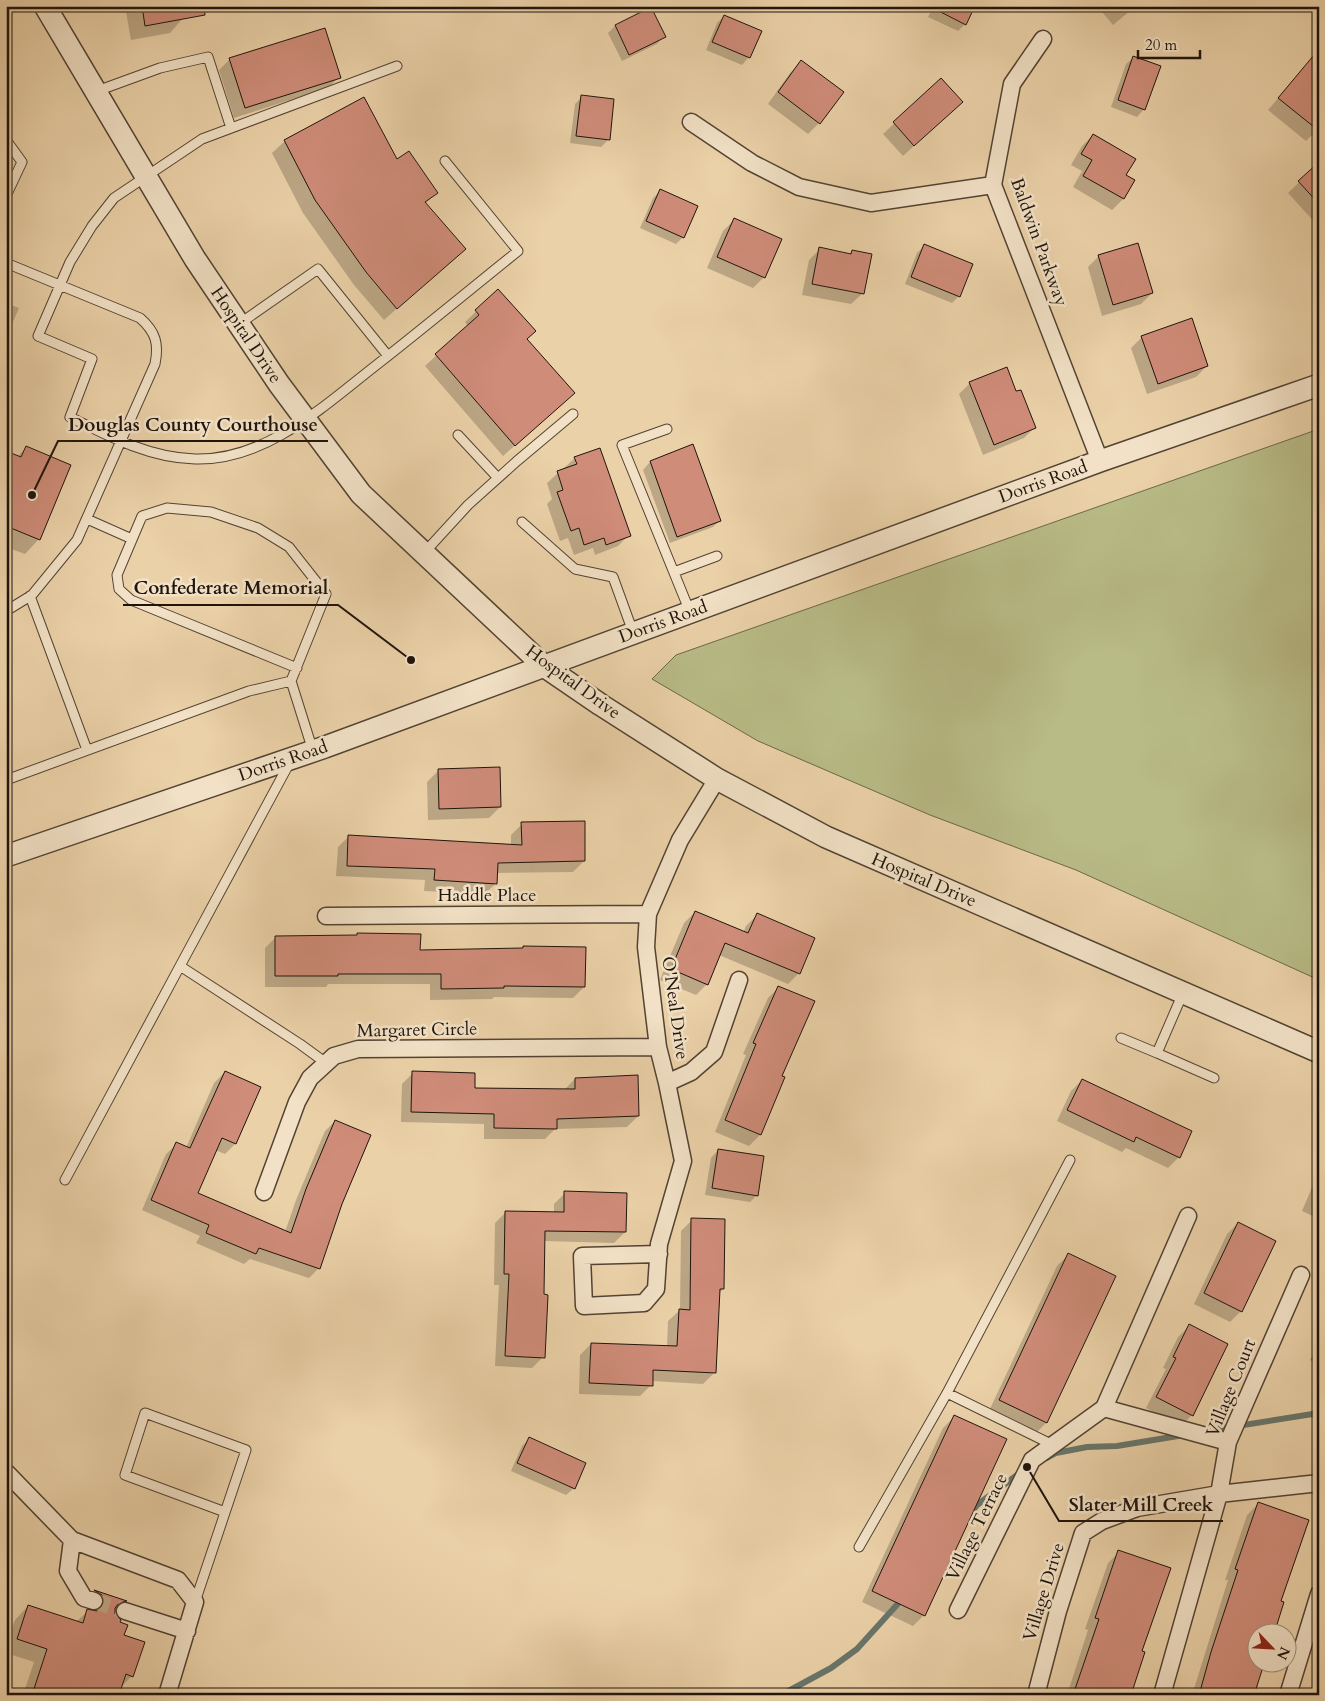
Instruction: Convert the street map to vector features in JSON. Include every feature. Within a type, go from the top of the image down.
[{"type":"street","name":"Hospital Drive","points":[[45,6],[195,259],[279,384],[361,494],[544,666],[601,705],[718,779],[826,838],[1319,1052]]},
{"type":"street","name":"Baldwin Parkway","points":[[1043,39],[1012,84],[993,185],[1100,461]]},
{"type":"street","points":[[691,122],[752,163],[799,187],[870,203],[993,185]]},
{"type":"street","name":"Dorris Road","points":[[6,856],[313,751],[1100,461],[1319,385]]},
{"type":"street","name":"O'Neal Drive","points":[[659,1254],[582,1256],[584,1306],[644,1303],[656,1290],[659,1254],[659,1244],[683,1161],[658,1047],[646,947],[648,914],[680,840],[718,779]]},
{"type":"street","name":"Haddle Place","points":[[326,916],[648,914]]},
{"type":"street","points":[[667,1083],[691,1072],[714,1052],[739,980]]},
{"type":"street","name":"Margaret Circle","points":[[264,1192],[297,1102],[310,1078],[334,1056],[358,1049],[658,1047]]},
{"type":"street","points":[[1188,1216],[1104,1408],[1228,1442]]},
{"type":"street","name":"Village Court","points":[[1162,1695],[1220,1494],[1228,1442],[1301,1275]]},
{"type":"street","name":"Village Terrace","points":[[958,1610],[1032,1460],[1104,1408]]},
{"type":"street","points":[[6,1472],[72,1540],[178,1580],[195,1602],[167,1695]]},
{"type":"street","name":"Village Drive","points":[[1036,1695],[1058,1611],[1083,1533],[1102,1522],[1138,1508],[1220,1494],[1319,1484]]},
{"type":"street","points":[[72,1540],[68,1571],[84,1598],[94,1601]]},
{"type":"street","points":[[1288,1695],[1319,1594]]},
{"type":"street","points":[[125,1612],[187,1630]]},
{"type":"lane","points":[[97,91],[160,68],[208,57],[231,128]]},
{"type":"lane","points":[[397,66],[202,139],[114,198],[97,219],[70,262],[38,336],[92,359],[70,417],[121,441],[157,453],[195,459],[234,455],[269,441],[306,420],[518,251],[444,161]]},
{"type":"lane","points":[[6,140],[22,162],[6,196]]},
{"type":"lane","points":[[6,263],[140,318],[149,326],[155,337],[157,350],[155,364],[77,540],[30,596],[6,610]]},
{"type":"lane","points":[[239,324],[318,269],[388,356]]},
{"type":"lane","points":[[424,553],[468,505],[573,414]]},
{"type":"lane","points":[[667,429],[622,445],[690,612]]},
{"type":"lane","points":[[458,435],[498,478]]},
{"type":"lane","points":[[297,668],[131,600],[118,589],[117,575],[142,516],[167,508],[211,512],[258,528],[289,547],[326,594],[297,668],[291,681],[313,751]]},
{"type":"lane","points":[[87,519],[132,539]]},
{"type":"lane","points":[[522,522],[575,569],[613,577],[633,633]]},
{"type":"lane","points":[[674,572],[717,556]]},
{"type":"lane","points":[[30,596],[87,750]]},
{"type":"lane","points":[[6,780],[249,691],[291,681]]},
{"type":"lane","points":[[66,1180],[293,758]]},
{"type":"lane","points":[[180,966],[300,1044],[326,1064]]},
{"type":"lane","points":[[1156,1053],[1184,993]]},
{"type":"lane","points":[[1122,1038],[1214,1078]]},
{"type":"lane","points":[[859,1547],[946,1393],[1070,1160]]},
{"type":"lane","points":[[946,1393],[1053,1445]]},
{"type":"lane","points":[[195,1602],[246,1450],[146,1414],[124,1475],[225,1512]]},
{"type":"green space","points":[[1319,429],[1319,980],[1076,870],[930,815],[758,741],[652,679],[676,655]]},
{"type":"building","points":[[142,6],[204,6],[205,15],[145,26]]},
{"type":"building","points":[[929,6],[975,6],[966,25]]},
{"type":"building","points":[[651,7],[666,37],[629,55],[615,25]]},
{"type":"building","points":[[724,15],[762,31],[750,58],[712,42]]},
{"type":"building","points":[[325,28],[341,78],[245,108],[229,58]]},
{"type":"building","points":[[1319,49],[1319,131],[1278,98]]},
{"type":"building","points":[[1133,56],[1161,66],[1145,110],[1118,100]]},
{"type":"building","points":[[801,60],[844,92],[820,124],[778,92]]},
{"type":"building","points":[[941,78],[963,102],[914,146],[893,122]]},
{"type":"building","points":[[581,95],[614,99],[610,140],[576,136]]},
{"type":"building","points":[[364,97],[397,159],[409,151],[438,193],[425,202],[466,249],[397,309],[366,272],[315,200],[284,140]]},
{"type":"building","points":[[1093,134],[1136,159],[1126,175],[1135,180],[1124,199],[1083,176],[1092,160],[1081,154]]},
{"type":"building","points":[[1319,162],[1319,204],[1298,181]]},
{"type":"building","points":[[660,189],[698,206],[684,238],[646,221]]},
{"type":"building","points":[[734,218],[782,239],[765,278],[717,257]]},
{"type":"building","points":[[1138,243],[1153,293],[1113,305],[1098,255]]},
{"type":"building","points":[[924,244],[973,264],[960,297],[911,277]]},
{"type":"building","points":[[819,247],[851,254],[852,250],[872,254],[864,294],[812,284]]},
{"type":"building","points":[[498,289],[536,331],[527,339],[575,393],[515,446],[435,354],[479,315],[475,310]]},
{"type":"building","points":[[1192,318],[1208,366],[1158,384],[1141,336]]},
{"type":"building","points":[[1007,367],[1016,391],[1021,390],[1036,428],[994,445],[969,382]]},
{"type":"building","points":[[693,444],[721,521],[677,537],[650,461]]},
{"type":"building","points":[[26,446],[71,465],[40,540],[6,526],[6,451],[21,457]]},
{"type":"building","points":[[600,448],[631,536],[606,545],[604,538],[584,545],[579,528],[571,531],[557,492],[563,490],[557,471],[577,464],[574,457]]},
{"type":"building","points":[[500,767],[501,807],[439,809],[438,769]]},
{"type":"building","points":[[585,821],[585,861],[498,863],[497,884],[434,880],[435,869],[347,866],[348,835],[522,845],[521,822]]},
{"type":"building","points":[[695,911],[748,933],[757,913],[815,938],[800,974],[725,943],[708,985],[671,969]]},
{"type":"building","points":[[357,933],[421,934],[420,950],[523,948],[523,946],[586,947],[585,987],[504,986],[504,988],[441,989],[441,974],[275,976],[275,936],[357,935]]},
{"type":"building","points":[[778,986],[815,1001],[782,1076],[785,1077],[761,1135],[725,1120],[756,1044],[753,1043]]},
{"type":"building","points":[[225,1071],[261,1087],[236,1144],[222,1138],[198,1193],[291,1233],[306,1189],[335,1120],[371,1135],[342,1204],[320,1269],[259,1248],[256,1254],[206,1233],[209,1225],[151,1200],[176,1142],[190,1148]]},
{"type":"building","points":[[412,1071],[475,1073],[475,1088],[575,1089],[575,1078],[638,1075],[639,1116],[557,1119],[557,1129],[494,1128],[494,1114],[411,1112]]},
{"type":"building","points":[[1082,1079],[1192,1131],[1180,1158],[1136,1137],[1134,1142],[1067,1110]]},
{"type":"building","points":[[718,1149],[764,1156],[758,1196],[712,1188]]},
{"type":"building","points":[[564,1191],[627,1193],[626,1232],[545,1231],[544,1294],[548,1295],[545,1358],[505,1356],[509,1274],[504,1274],[505,1211],[564,1212]]},
{"type":"building","points":[[691,1218],[725,1219],[724,1289],[720,1289],[716,1373],[653,1370],[653,1386],[589,1383],[591,1343],[677,1346],[679,1309],[690,1310]]},
{"type":"building","points":[[1238,1222],[1276,1241],[1242,1312],[1204,1293]]},
{"type":"building","points":[[1068,1253],[1116,1276],[1047,1423],[999,1400]]},
{"type":"building","points":[[1189,1324],[1228,1344],[1193,1416],[1156,1397],[1176,1358],[1173,1357]]},
{"type":"building","points":[[954,1415],[1007,1439],[925,1616],[872,1591]]},
{"type":"building","points":[[529,1437],[586,1463],[575,1489],[517,1463]]},
{"type":"building","points":[[1258,1502],[1309,1520],[1281,1601],[1284,1602],[1277,1624],[1248,1624],[1248,1674],[1261,1674],[1254,1695],[1199,1695],[1238,1570],[1235,1569]]},
{"type":"building","points":[[1118,1550],[1171,1568],[1142,1651],[1145,1652],[1131,1695],[1073,1695],[1099,1619],[1095,1618]]},
{"type":"building","points":[[94,1590],[127,1601],[119,1603],[115,1608],[115,1614],[121,1620],[120,1622],[128,1625],[124,1635],[145,1642],[133,1677],[126,1674],[119,1695],[32,1695],[47,1649],[17,1639],[28,1605],[83,1623],[87,1609],[97,1611],[103,1604],[104,1599],[102,1595]]},
{"type":"waterway","points":[[1206,1431],[1319,1413]]},
{"type":"waterway","points":[[1047,1458],[1056,1453],[1087,1447],[1117,1446],[1184,1435]]},
{"type":"waterway","points":[[971,1513],[977,1505],[1021,1472]]},
{"type":"waterway","points":[[781,1695],[831,1668],[857,1649],[904,1597]]},
{"type":"tunnel","points":[[94,1601],[125,1611]]},
{"type":"place","name":"Douglas County Courthouse","points":[[32,495]]},
{"type":"place","name":"Confederate Memorial","points":[[411,660]]},
{"type":"place","name":"Slater Mill Creek","points":[[1027,1467]]}]
